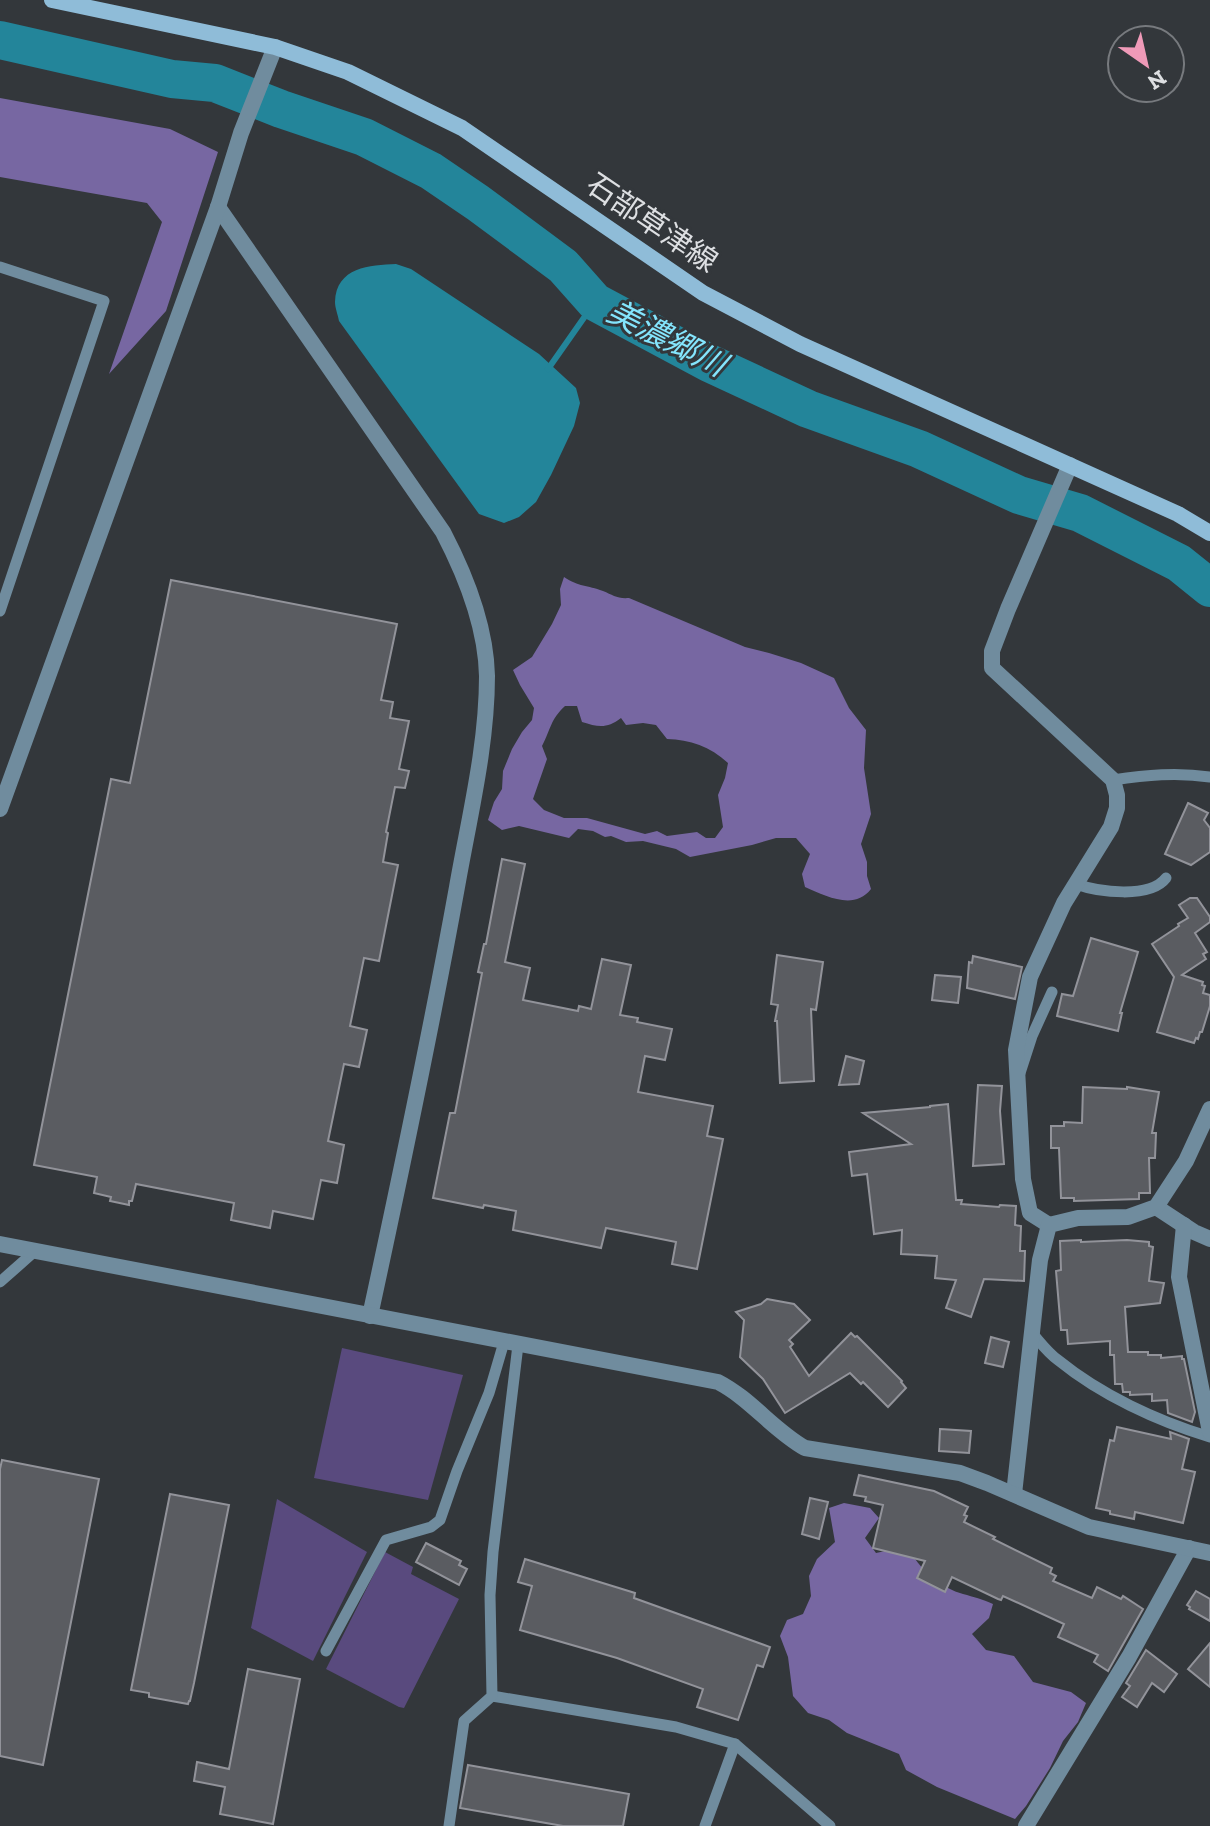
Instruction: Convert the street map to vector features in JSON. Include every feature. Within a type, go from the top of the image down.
[{"type":"main road","name":"石部草津線","points":[[52,0],[275,47],[348,72],[462,128],[703,293],[800,344],[1067,473],[1178,514],[1210,533]]},
{"type":"street","points":[[0,809],[218,207],[241,133],[275,47]]},
{"type":"street","points":[[218,207],[443,532],[459,563],[483,637],[487,675],[478,768],[433,1023],[370,1316]]},
{"type":"street","points":[[1067,473],[1018,583],[992,651],[992,668],[1113,780],[1117,808],[1111,827],[1064,903],[1030,977],[1016,1050],[1023,1179],[1030,1213],[1049,1225],[1078,1218],[1128,1217],[1156,1207],[1186,1161],[1210,1109]]},
{"type":"street","points":[[1156,1207],[1210,1239]]},
{"type":"street","points":[[1014,1494],[1040,1260],[1049,1225]]},
{"type":"street","points":[[1184,1225],[1179,1277],[1210,1435]]},
{"type":"street","points":[[0,1244],[718,1382],[744,1398],[786,1437],[805,1448],[960,1473],[1089,1527],[1210,1553]]},
{"type":"street","points":[[1026,1826],[1129,1657],[1189,1548]]},
{"type":"lane","points":[[0,267],[104,301],[0,611]]},
{"type":"lane","points":[[1113,780],[1185,773],[1210,777]]},
{"type":"lane","points":[[1076,884],[1092,889],[1133,893],[1162,884],[1166,878]]},
{"type":"lane","points":[[1017,1080],[1052,992]]},
{"type":"lane","points":[[0,1282],[35,1251]]},
{"type":"lane","points":[[1032,1333],[1057,1359],[1095,1385],[1151,1416],[1210,1435]]},
{"type":"lane","points":[[326,1651],[386,1540],[431,1527],[440,1520],[457,1471],[511,1343]]},
{"type":"lane","points":[[449,1826],[464,1721],[492,1696],[490,1595],[511,1343]]},
{"type":"lane","points":[[492,1696],[676,1727],[735,1744],[830,1826]]},
{"type":"lane","points":[[705,1826],[735,1744]]},
{"type":"shaded area","points":[[0,98],[170,129],[218,152],[166,311],[109,374],[162,222],[147,203],[0,177]]},
{"type":"shaded area","points":[[564,577],[574,583],[629,598],[745,647],[801,663],[834,678],[849,708],[866,730],[864,768],[871,814],[861,844],[871,889],[856,899],[840,900],[805,887],[802,874],[810,854],[796,838],[776,838],[690,857],[676,849],[643,841],[626,842],[593,831],[578,829],[569,838],[519,826],[502,830],[488,820],[502,789],[503,771],[512,749],[532,720],[534,708],[513,670],[532,657],[552,624],[561,605],[560,589]],"holes":[[[565,706],[577,706],[582,722],[602,726],[621,718],[626,725],[656,725],[667,739],[699,745],[728,763],[718,795],[723,827],[715,838],[706,838],[697,832],[667,836],[657,831],[645,834],[587,818],[564,818],[544,810],[533,799],[547,759],[542,746],[560,711]]]},
{"type":"shaded area","points":[[342,1348],[463,1375],[428,1500],[314,1478]]},
{"type":"shaded area","points":[[277,1499],[367,1552],[313,1661],[251,1628]]},
{"type":"shaded area","points":[[844,1503],[870,1508],[879,1518],[865,1538],[876,1553],[890,1550],[913,1556],[941,1584],[993,1604],[989,1618],[972,1634],[986,1650],[1014,1656],[1033,1682],[1071,1692],[1086,1703],[1050,1768],[1015,1819],[937,1787],[906,1770],[899,1754],[808,1713],[793,1696],[788,1657],[780,1636],[787,1620],[803,1614],[811,1596],[809,1576],[817,1559],[835,1542],[829,1508]]},
{"type":"shaded area","points":[[385,1552],[413,1567],[411,1574],[459,1599],[404,1708],[326,1669]]},
{"type":"water","points":[[396,264],[411,269],[539,354],[576,388],[580,403],[574,426],[536,502],[519,517],[504,523],[479,514],[339,321],[335,302],[341,281],[356,270]]},
{"type":"building","points":[[171,580],[397,624],[381,700],[393,702],[390,718],[409,721],[399,769],[409,771],[405,788],[395,787],[386,832],[383,862],[398,865],[379,961],[364,958],[350,1026],[367,1030],[359,1067],[344,1064],[328,1141],[344,1145],[337,1183],[321,1180],[313,1219],[273,1211],[270,1228],[231,1220],[234,1203],[136,1184],[129,1205],[110,1201],[111,1197],[94,1193],[97,1177],[34,1165],[111,779],[130,783]]},
{"type":"building","points":[[1188,803],[1208,813],[1204,820],[1210,828],[1210,852],[1191,865],[1165,854]]},
{"type":"building","points":[[502,859],[525,864],[505,962],[530,968],[523,1000],[578,1011],[579,1006],[591,1009],[602,959],[631,965],[620,1015],[672,1029],[665,1060],[645,1056],[638,1092],[713,1106],[707,1136],[723,1139],[697,1269],[672,1264],[676,1242],[606,1228],[601,1248],[513,1230],[516,1211],[433,1198],[450,1113],[455,1113],[482,973],[478,972]]},
{"type":"building","points":[[1190,898],[1197,898],[1210,917],[1210,922],[1195,933],[1207,952],[1203,954],[1206,959],[1182,975],[1203,982],[1203,993],[1210,995],[1202,1032],[1194,1043],[1157,1032],[1174,977],[1152,944],[1188,918],[1179,905]]},
{"type":"building","points":[[1091,938],[1138,952],[1120,1013],[1118,1031],[1057,1016],[1062,994],[1073,996]]},
{"type":"building","points":[[777,955],[823,962],[816,1010],[811,1009],[814,1081],[780,1083],[775,1021],[778,1005],[771,1004]]},
{"type":"building","points":[[973,956],[1022,967],[1015,999],[967,988],[969,962],[972,963]]},
{"type":"building","points":[[935,975],[961,977],[958,1003],[932,1000]]},
{"type":"building","points":[[846,1056],[864,1061],[859,1084],[839,1085]]},
{"type":"building","points":[[978,1085],[1002,1086],[1000,1111],[1004,1164],[973,1166]]},
{"type":"building","points":[[1083,1087],[1127,1087],[1159,1092],[1152,1133],[1156,1133],[1155,1158],[1149,1158],[1150,1193],[1139,1193],[1139,1199],[1074,1201],[1074,1198],[1061,1198],[1059,1148],[1051,1148],[1051,1126],[1064,1126],[1064,1122],[1082,1123]]},
{"type":"building","points":[[948,1104],[956,1200],[962,1200],[961,1204],[1016,1206],[1015,1225],[1021,1226],[1020,1251],[1025,1251],[1024,1281],[984,1279],[971,1317],[946,1308],[956,1280],[935,1278],[937,1256],[901,1254],[902,1230],[874,1234],[867,1174],[852,1176],[849,1152],[911,1144],[863,1113]]},
{"type":"building","points":[[1060,1241],[1149,1242],[1149,1246],[1153,1247],[1149,1281],[1164,1283],[1160,1303],[1125,1307],[1128,1352],[1148,1352],[1148,1355],[1161,1355],[1161,1358],[1182,1356],[1195,1412],[1192,1422],[1168,1413],[1167,1400],[1152,1401],[1152,1394],[1130,1395],[1130,1392],[1123,1392],[1122,1384],[1115,1384],[1110,1341],[1068,1344],[1067,1330],[1061,1330],[1056,1271],[1061,1270]]},
{"type":"building","points":[[767,1299],[794,1304],[810,1320],[789,1340],[793,1344],[790,1347],[809,1376],[851,1333],[906,1388],[888,1407],[850,1373],[785,1413],[763,1379],[740,1357],[744,1320],[736,1312]]},
{"type":"building","points":[[991,1337],[1009,1342],[1003,1367],[985,1363]]},
{"type":"building","points":[[1117,1427],[1171,1439],[1170,1432],[1189,1439],[1182,1469],[1195,1472],[1183,1523],[1135,1512],[1134,1519],[1096,1508],[1110,1440],[1114,1441]]},
{"type":"building","points":[[940,1429],[971,1431],[969,1453],[939,1451]]},
{"type":"building","points":[[2,1460],[99,1479],[43,1765],[0,1756]]},
{"type":"building","points":[[859,1475],[934,1491],[968,1507],[964,1522],[1052,1568],[1050,1573],[1056,1576],[1053,1581],[1092,1598],[1097,1587],[1121,1599],[1123,1596],[1143,1609],[1108,1671],[1094,1662],[1098,1655],[1058,1637],[1064,1624],[1003,1596],[1001,1600],[998,1599],[952,1577],[945,1592],[917,1578],[925,1561],[873,1548],[883,1505],[854,1495]]},
{"type":"building","points":[[170,1494],[229,1505],[188,1704],[149,1697],[149,1693],[131,1690]]},
{"type":"building","points":[[810,1498],[828,1502],[819,1539],[802,1534]]},
{"type":"building","points":[[426,1543],[461,1561],[459,1565],[467,1569],[459,1585],[416,1562]]},
{"type":"building","points":[[525,1559],[635,1593],[634,1598],[770,1647],[763,1667],[757,1665],[738,1720],[697,1707],[703,1689],[617,1658],[520,1630],[532,1586],[518,1582]]},
{"type":"building","points":[[1196,1591],[1210,1599],[1210,1621],[1187,1605]]},
{"type":"building","points":[[1210,1643],[1210,1687],[1188,1669]]},
{"type":"building","points":[[1146,1650],[1177,1674],[1164,1692],[1152,1683],[1137,1707],[1122,1697],[1130,1686],[1126,1683]]},
{"type":"building","points":[[248,1669],[300,1679],[273,1824],[220,1814],[225,1787],[194,1781],[197,1762],[229,1769]]},
{"type":"building","points":[[468,1765],[629,1794],[623,1826],[563,1826],[460,1808]]},
{"type":"waterway","name":"美濃郷川","points":[[0,40],[172,79],[215,83],[364,137],[431,171],[478,203],[563,266],[595,302],[709,363],[808,409],[919,449],[1019,495],[1080,513],[1179,563],[1210,588]]},
{"type":"waterway","points":[[548,369],[595,302]]}]
